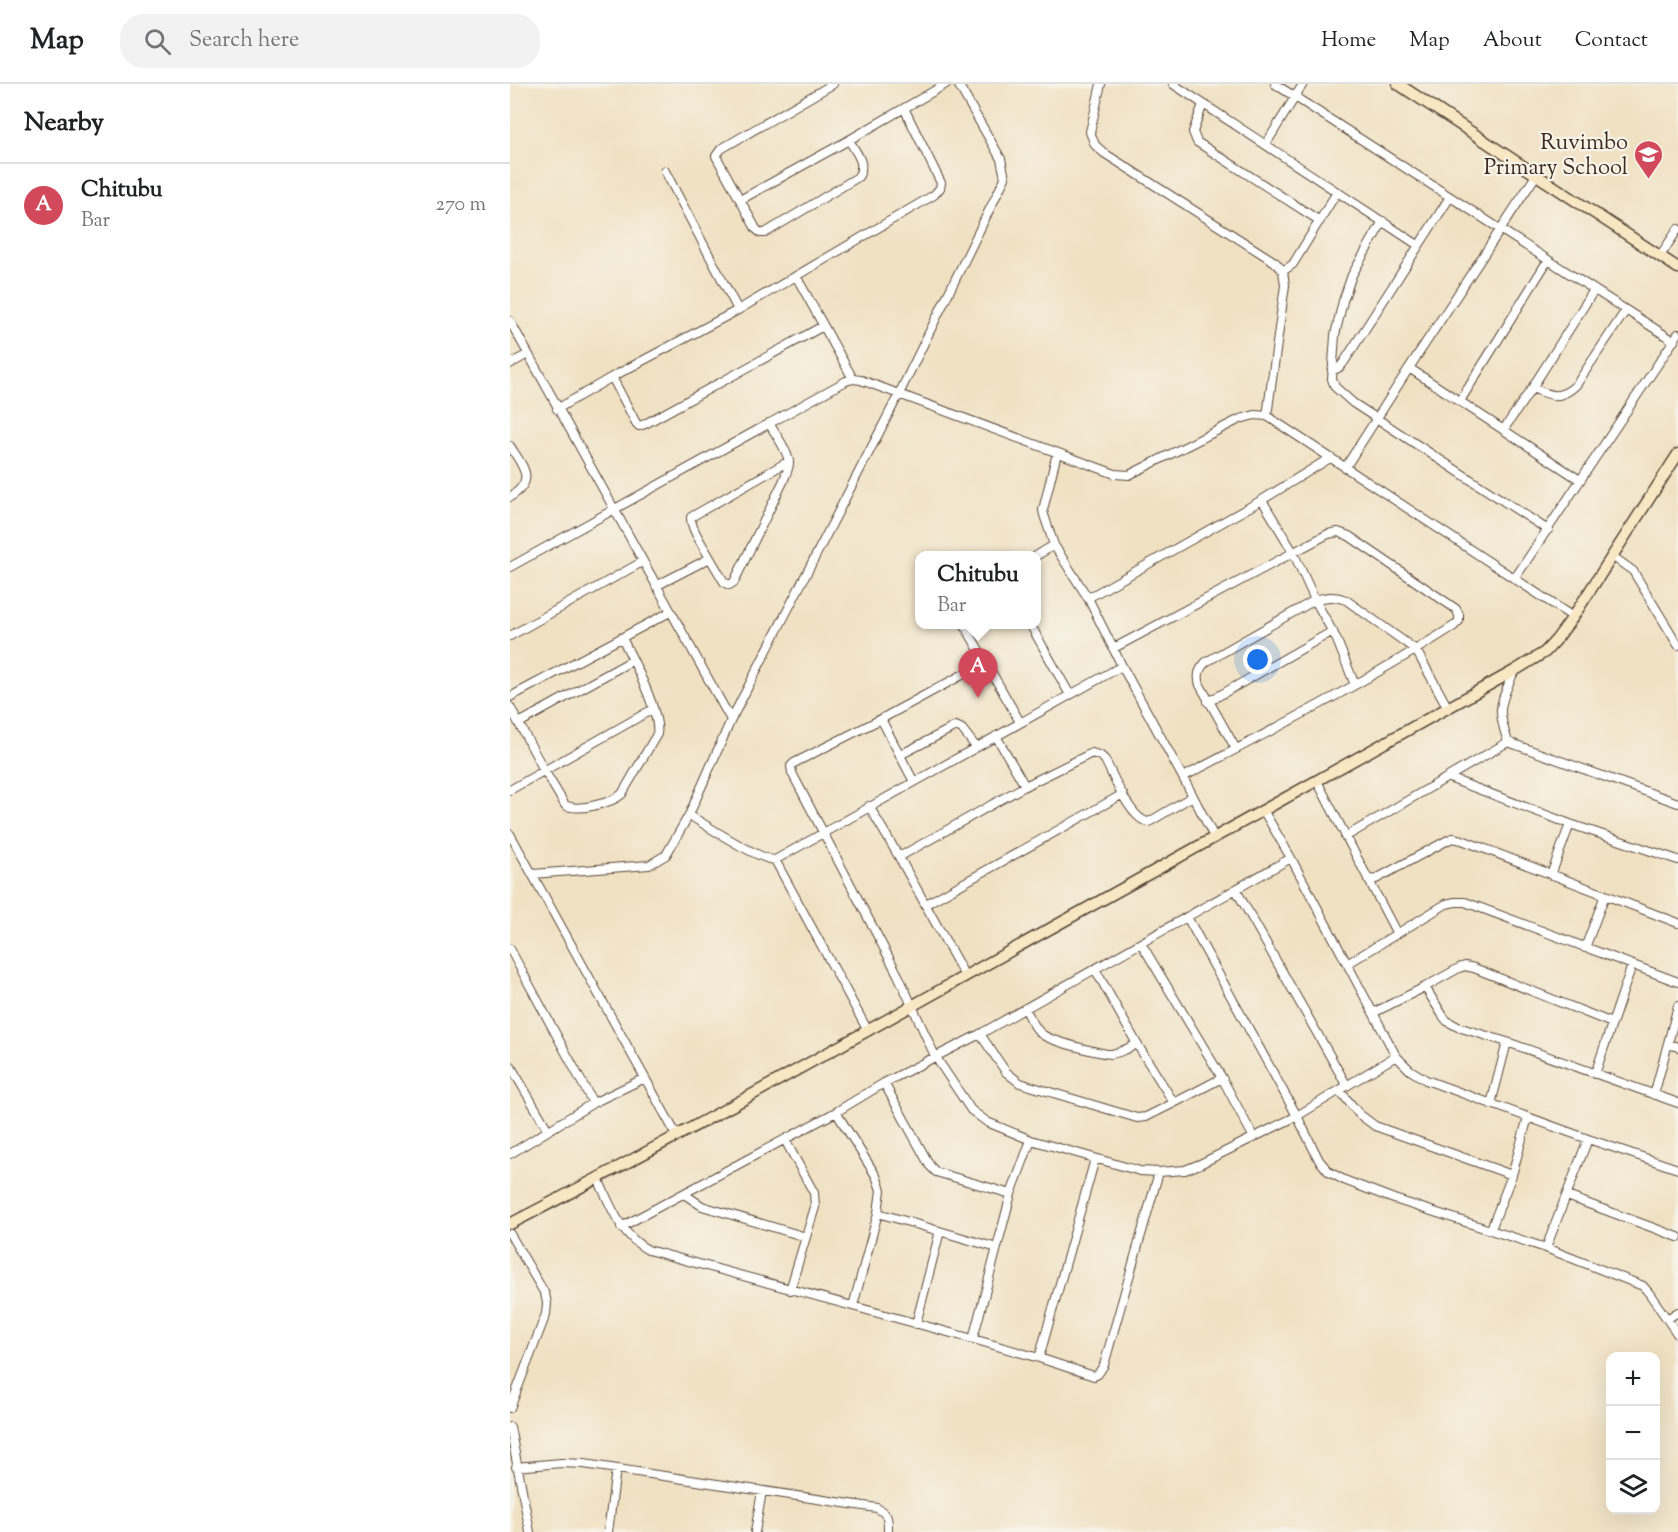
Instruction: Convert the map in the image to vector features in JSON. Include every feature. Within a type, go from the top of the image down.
[{"type":"street","points":[[833,84],[721,148],[716,156],[756,229],[761,233],[858,177],[863,169],[862,163],[849,140]]},
{"type":"street","points":[[740,200],[946,84]]},
{"type":"street","points":[[533,874],[649,865],[666,855],[689,815],[731,720],[899,394],[1005,178],[1001,159],[958,84]]},
{"type":"street","points":[[1101,84],[1090,132],[1095,145],[1104,153],[1275,262],[1283,271],[1285,285],[1267,416]]},
{"type":"street","points":[[1173,84],[1418,246]]},
{"type":"street","points":[[1275,84],[1594,290],[1676,338],[1515,578]]},
{"type":"street","points":[[1266,144],[1304,84]]},
{"type":"street","points":[[1398,84],[1678,268]]},
{"type":"street","points":[[1203,104],[1193,132],[1197,142],[1320,221]]},
{"type":"street","points":[[557,409],[738,309],[934,195],[941,183],[904,108]]},
{"type":"street","points":[[664,171],[738,309]]},
{"type":"street","points":[[1346,468],[1537,174]]},
{"type":"street","points":[[1283,271],[1293,264],[1337,192]]},
{"type":"street","points":[[1332,371],[1344,362],[1450,197]]},
{"type":"street","points":[[1383,221],[1349,284],[1335,335],[1332,371],[1335,387],[1353,403],[1548,530]]},
{"type":"street","points":[[1660,256],[1678,228]]},
{"type":"street","points":[[1460,401],[1548,260]]},
{"type":"street","points":[[796,276],[853,379]]},
{"type":"street","points":[[1504,429],[1594,290]]},
{"type":"street","points":[[1532,388],[1551,395],[1568,393],[1576,385],[1626,310]]},
{"type":"street","points":[[510,321],[731,720]]},
{"type":"street","points":[[612,377],[639,426],[823,326]]},
{"type":"street","points":[[510,364],[528,354]]},
{"type":"street","points":[[1409,368],[1580,480]]},
{"type":"street","points":[[510,567],[853,379],[1115,474],[1129,475],[1240,418],[1255,415],[1267,416],[1573,617]]},
{"type":"street","points":[[769,423],[789,461],[783,482],[734,582],[729,585],[724,582],[692,526],[691,517],[789,461]]},
{"type":"street","points":[[510,446],[524,468],[526,476],[522,488],[510,497]]},
{"type":"street","points":[[1057,453],[1043,510],[1054,545],[1088,598],[1214,837]]},
{"type":"street","points":[[510,1224],[598,1179],[868,1031],[1514,672],[1545,652],[1573,617],[1678,454]]},
{"type":"street","points":[[1088,598],[1262,500],[1330,458]]},
{"type":"street","points":[[1262,500],[1293,552],[1315,600],[1341,646],[1355,685]]},
{"type":"street","points":[[1114,648],[1293,552],[1328,534],[1338,532],[1349,536],[1455,609],[1459,615],[1459,621],[1416,650],[1183,777]]},
{"type":"street","points":[[1041,552],[1054,545]]},
{"type":"street","points":[[1612,556],[1633,571],[1678,645]]},
{"type":"street","points":[[656,586],[710,558]]},
{"type":"street","points":[[510,636],[642,562]]},
{"type":"street","points":[[1236,749],[1208,702],[1198,679],[1198,673],[1206,662],[1315,600],[1328,596],[1346,600],[1416,650],[1448,708]]},
{"type":"street","points":[[510,697],[670,612]]},
{"type":"street","points":[[967,629],[1020,722]]},
{"type":"street","points":[[1033,629],[1070,695]]},
{"type":"street","points":[[1208,702],[1333,631]]},
{"type":"street","points":[[510,707],[563,802],[569,807],[577,808],[616,798],[622,794],[657,734],[657,722],[653,709],[622,638]]},
{"type":"street","points":[[519,723],[633,660]]},
{"type":"street","points":[[986,662],[791,766],[792,773],[898,975],[935,1056],[966,1104],[978,1117],[1031,1140],[1095,1159],[1140,1170],[1159,1172],[1185,1170],[1297,1116],[1396,1056]]},
{"type":"street","points":[[689,815],[755,853],[769,860],[775,860],[1122,666]]},
{"type":"street","points":[[1508,742],[1500,708],[1514,672]]},
{"type":"street","points":[[510,790],[653,709]]},
{"type":"street","points":[[881,719],[914,782]]},
{"type":"street","points":[[900,755],[956,726],[962,729],[976,747]]},
{"type":"street","points":[[996,736],[1025,786]]},
{"type":"street","points":[[1345,837],[1508,742]]},
{"type":"street","points":[[1508,742],[1678,803]]},
{"type":"street","points":[[899,857],[1025,786],[1092,753],[1105,760],[1123,794],[1143,821],[1149,822],[1193,796]]},
{"type":"street","points":[[1449,778],[1570,824],[1678,860]]},
{"type":"street","points":[[1317,781],[1397,934]]},
{"type":"street","points":[[926,904],[1123,794]]},
{"type":"street","points":[[869,806],[965,976]]},
{"type":"street","points":[[1263,810],[1291,858],[1396,1056],[1410,1070],[1426,1080],[1678,1169]]},
{"type":"street","points":[[1551,875],[1570,824]]},
{"type":"street","points":[[510,834],[677,1136]]},
{"type":"street","points":[[1368,880],[1376,879],[1454,838],[1678,923]]},
{"type":"street","points":[[621,1227],[785,1140],[884,1083],[980,1034],[1291,858]]},
{"type":"street","points":[[775,860],[868,1031]]},
{"type":"street","points":[[1236,890],[1359,1114],[1375,1126],[1512,1175]]},
{"type":"street","points":[[1585,948],[1605,895]]},
{"type":"street","points":[[1347,964],[1446,904],[1465,902],[1678,982]]},
{"type":"street","points":[[1187,917],[1319,1160],[1329,1172],[1394,1199],[1546,1248],[1643,1286],[1678,1335]]},
{"type":"street","points":[[1142,943],[1222,1077],[1254,1138]]},
{"type":"street","points":[[510,949],[594,1103]]},
{"type":"street","points":[[1595,1074],[1632,965]]},
{"type":"street","points":[[1373,1013],[1465,966],[1612,1023]]},
{"type":"street","points":[[1095,969],[1137,1044],[1174,1103]]},
{"type":"street","points":[[1425,987],[1447,1021],[1458,1027],[1507,1042],[1678,1103]]},
{"type":"street","points":[[1654,1095],[1678,1006]]},
{"type":"street","points":[[1025,1008],[1038,1030],[1052,1039],[1105,1053],[1120,1052],[1137,1044]]},
{"type":"street","points":[[980,1034],[1006,1072],[1020,1083],[1137,1118],[1146,1117],[1222,1077]]},
{"type":"street","points":[[1491,1104],[1507,1042]]},
{"type":"street","points":[[1668,1044],[1678,1047]]},
{"type":"street","points":[[510,1065],[548,1130]]},
{"type":"street","points":[[510,1154],[594,1103],[645,1078]]},
{"type":"street","points":[[884,1083],[930,1166],[936,1172],[1011,1194]]},
{"type":"street","points":[[836,1112],[881,1190],[878,1213],[853,1306]]},
{"type":"street","points":[[1491,1229],[1512,1175],[1528,1117]]},
{"type":"street","points":[[1546,1248],[1588,1139]]},
{"type":"street","points":[[785,1140],[814,1193],[815,1207],[790,1290]]},
{"type":"street","points":[[973,1339],[1011,1194],[1031,1140]]},
{"type":"street","points":[[1039,1358],[1095,1159]]},
{"type":"street","points":[[598,1179],[621,1227],[629,1237],[648,1250],[973,1339],[1094,1376],[1101,1370],[1159,1172]]},
{"type":"street","points":[[684,1194],[702,1206],[806,1237]]},
{"type":"street","points":[[1567,1196],[1678,1237]]},
{"type":"street","points":[[878,1213],[997,1248]]},
{"type":"street","points":[[916,1324],[940,1232]]},
{"type":"street","points":[[510,1234],[545,1293],[547,1303],[546,1314],[510,1407]]},
{"type":"street","points":[[1667,1319],[1678,1312]]},
{"type":"street","points":[[510,1427],[530,1532]]},
{"type":"street","points":[[516,1467],[561,1463],[584,1464],[877,1508],[885,1512],[888,1519],[888,1532]]},
{"type":"street","points":[[608,1532],[616,1469]]},
{"type":"street","points":[[755,1532],[762,1491]]},
{"type":"place","name":"Ruvimbo Primary School","points":[[1649,180]]},
{"type":"place","name":"Chitubu","points":[[978,698]]}]
